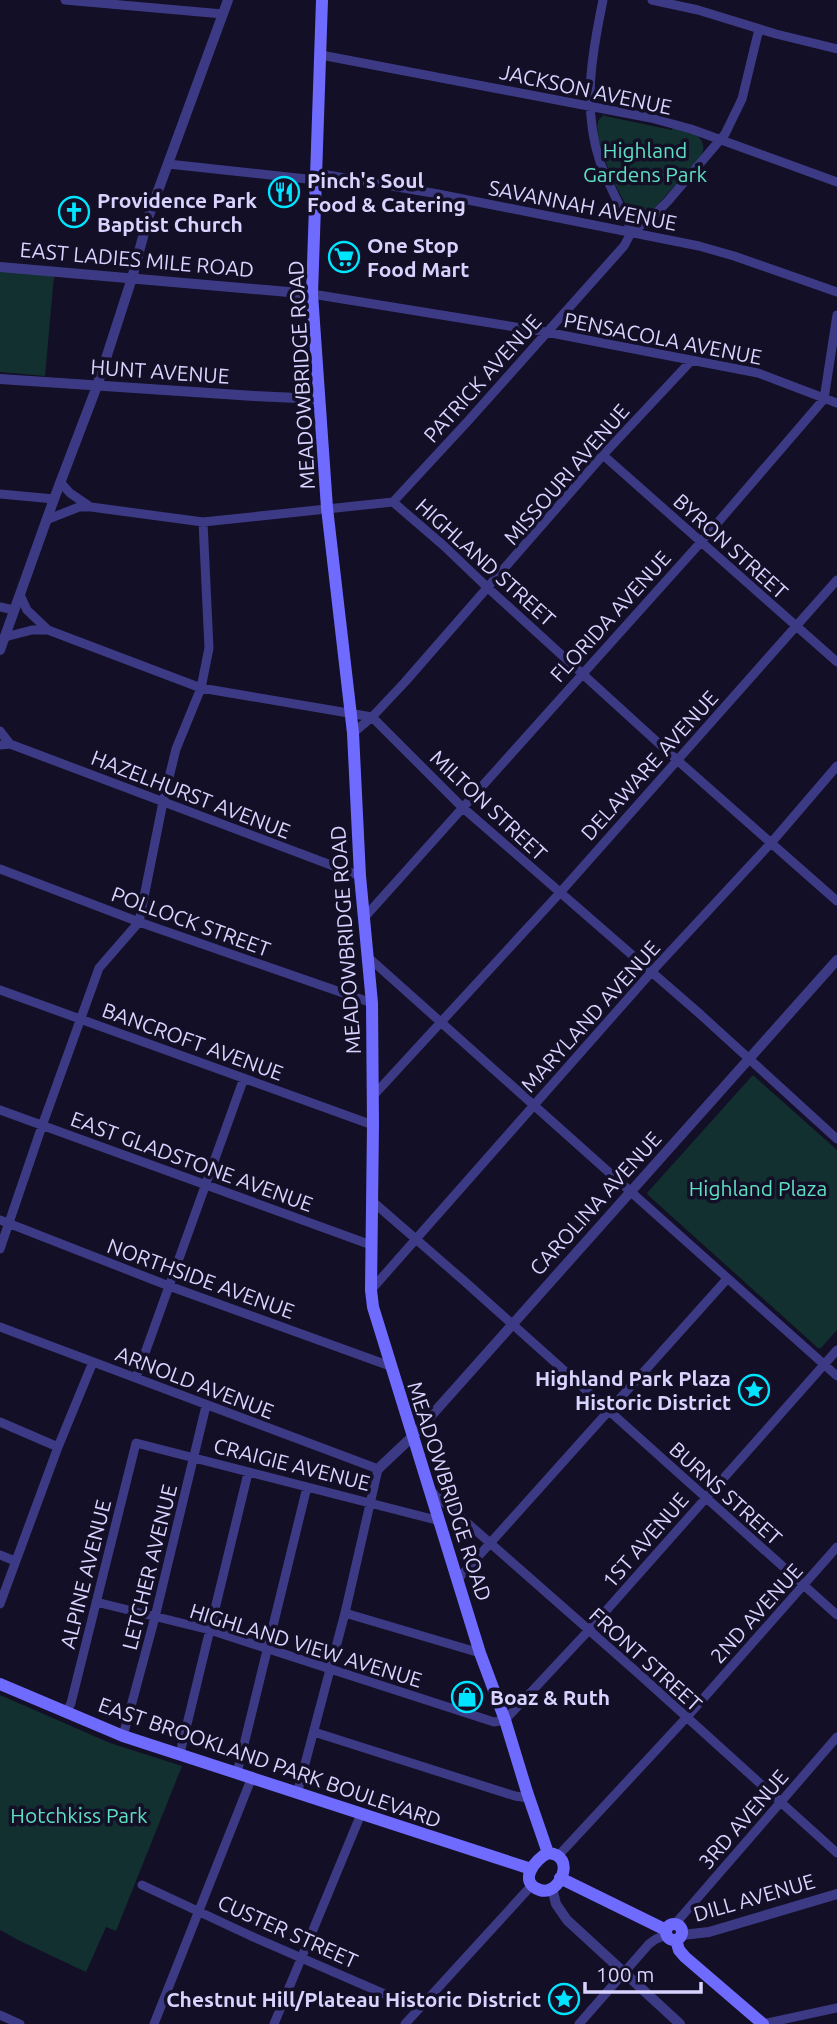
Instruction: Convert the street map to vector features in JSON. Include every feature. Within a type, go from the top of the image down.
[{"type":"main road","name":"MEADOWBRIDGE ROAD","points":[[322,0],[312,294],[327,508],[353,733],[363,919],[372,1003],[373,1307],[480,1653],[505,1720],[528,1798],[553,1854]]},
{"type":"main road","name":"EAST BROOKLAND PARK BOULEVARD","points":[[0,1684],[123,1736],[531,1869]]},
{"type":"main road","points":[[553,1854],[563,1861],[564,1868],[556,1883],[543,1891],[532,1885],[529,1879],[531,1869],[539,1858],[553,1854]]},
{"type":"main road","name":"DILL AVENUE","points":[[556,1883],[673,1933]]},
{"type":"main road","points":[[673,1933],[679,1950],[685,1957],[762,2024]]},
{"type":"street","points":[[65,0],[223,13]]},
{"type":"street","points":[[0,649],[97,386],[132,278],[148,218],[228,0]]},
{"type":"street","points":[[603,0],[590,74],[593,132],[611,190],[632,231]]},
{"type":"street","points":[[652,0],[698,10],[837,49]]},
{"type":"street","name":"PATRICK AVENUE","points":[[393,502],[624,246],[632,231],[649,220],[668,201],[720,141],[742,99],[759,29]]},
{"type":"street","name":"JACKSON AVENUE","points":[[321,55],[651,118],[837,182]]},
{"type":"street","name":"SAVANNAH AVENUE","points":[[168,164],[316,176],[632,231],[734,256],[837,292]]},
{"type":"street","name":"EAST LADIES MILE ROAD","points":[[0,267],[312,294]]},
{"type":"street","name":"PENSACOLA AVENUE","points":[[312,294],[546,332],[758,373],[837,403]]},
{"type":"street","points":[[824,399],[837,315]]},
{"type":"street","name":"MISSOURI AVENUE","points":[[353,733],[372,717],[488,589],[603,455],[691,361]]},
{"type":"street","name":"HUNT AVENUE","points":[[0,379],[318,399]]},
{"type":"street","name":"FLORIDA AVENUE","points":[[363,919],[701,542],[824,399]]},
{"type":"street","name":"BYRON STREET","points":[[603,455],[837,662]]},
{"type":"street","points":[[60,482],[70,493],[91,507]]},
{"type":"street","points":[[0,494],[54,499]]},
{"type":"street","points":[[46,520],[79,507],[203,522],[393,502]]},
{"type":"street","name":"HIGHLAND STREET","points":[[393,502],[837,901]]},
{"type":"street","points":[[0,1249],[5,1222],[99,968],[139,922],[176,749],[201,688],[209,648],[203,522]]},
{"type":"street","name":"DELAWARE AVENUE","points":[[373,1096],[559,893],[837,580]]},
{"type":"street","points":[[20,595],[27,610],[48,630]]},
{"type":"street","points":[[0,607],[14,610]]},
{"type":"street","points":[[5,637],[32,630],[48,630],[201,688],[372,717]]},
{"type":"street","name":"MILTON STREET","points":[[372,717],[461,807],[652,972],[837,1139]]},
{"type":"street","name":"HAZELHURST AVENUE","points":[[0,731],[5,745],[360,876]]},
{"type":"street","name":"MARYLAND AVENUE","points":[[371,1290],[837,766]]},
{"type":"street","name":"POLLOCK STREET","points":[[0,869],[139,922],[372,1003]]},
{"type":"street","points":[[369,958],[837,1376]]},
{"type":"street","name":"CAROLINA AVENUE","points":[[378,1469],[414,1435],[837,960]]},
{"type":"street","name":"BANCROFT AVENUE","points":[[0,990],[373,1125]]},
{"type":"street","points":[[136,1378],[244,1078]]},
{"type":"street","name":"EAST GLADSTONE AVENUE","points":[[0,1110],[372,1245]]},
{"type":"street","name":"BURNS STREET","points":[[372,1201],[837,1615]]},
{"type":"street","name":"NORTHSIDE AVENUE","points":[[5,1222],[169,1286],[390,1366]]},
{"type":"street","points":[[458,1579],[727,1279]]},
{"type":"street","name":"ARNOLD AVENUE","points":[[0,1327],[378,1469]]},
{"type":"street","name":"1ST AVENUE","points":[[505,1720],[589,1630],[837,1350]]},
{"type":"street","points":[[0,1604],[58,1447],[93,1362]]},
{"type":"street","name":"LETCHER AVENUE","points":[[123,1736],[206,1406]]},
{"type":"street","points":[[0,1422],[58,1447]]},
{"type":"street","name":"CRAIGIE AVENUE","points":[[136,1443],[440,1521]]},
{"type":"street","name":"ALPINE AVENUE","points":[[66,1713],[71,1703],[136,1443]]},
{"type":"street","points":[[297,1794],[345,1613],[378,1469]]},
{"type":"street","points":[[180,1754],[248,1473]]},
{"type":"street","points":[[237,1773],[307,1488]]},
{"type":"street","name":"FRONT STREET","points":[[431,1492],[837,1853]]},
{"type":"street","name":"2ND AVENUE","points":[[553,1854],[686,1718],[837,1547]]},
{"type":"street","points":[[0,1555],[15,1561]]},
{"type":"street","name":"HIGHLAND VIEW AVENUE","points":[[96,1602],[210,1630],[494,1722],[505,1720]]},
{"type":"street","points":[[345,1613],[480,1653]]},
{"type":"street","points":[[314,1732],[528,1798]]},
{"type":"street","name":"3RD AVENUE","points":[[579,2024],[649,1944],[673,1933],[837,1737]]},
{"type":"street","points":[[153,2024],[252,1777]]},
{"type":"street","points":[[274,2024],[360,1814]]},
{"type":"street","points":[[556,1883],[556,1904],[568,1920],[680,2024]]},
{"type":"street","name":"CUSTER STREET","points":[[142,1885],[419,2009]]},
{"type":"street","points":[[411,2022],[419,2009],[532,1885]]},
{"type":"street","name":"DILL AVENUE","points":[[673,1933],[709,1932],[837,1894]]},
{"type":"street","points":[[762,2024],[837,2008]]},
{"type":"street","points":[[0,2015],[18,2024]]},
{"type":"green space","name":"Highland Gardens Park","points":[[605,114],[672,130],[673,126],[697,136],[703,145],[700,158],[643,218],[634,217],[629,209],[599,143],[598,121]]},
{"type":"green space","points":[[0,271],[54,276],[45,376],[0,372]]},
{"type":"green space","name":"Highland Plaza","points":[[752,1076],[837,1150],[837,1330],[821,1348],[647,1193]]},
{"type":"green space","name":"Hotchkiss Park","points":[[0,1695],[110,1743],[182,1766],[116,1931],[106,1927],[86,1972],[0,1930]]},
{"type":"place","name":"Pinch's Soul Food & Catering","points":[[284,192]]},
{"type":"place","name":"Providence Park Baptist Church","points":[[74,212]]},
{"type":"place","name":"One Stop Food Mart","points":[[344,257]]},
{"type":"place","name":"Highland Park Plaza Historic District","points":[[754,1390]]},
{"type":"place","name":"Boaz & Ruth","points":[[467,1697]]},
{"type":"place","name":"Chestnut Hill/Plateau Historic District","points":[[564,1999]]}]
